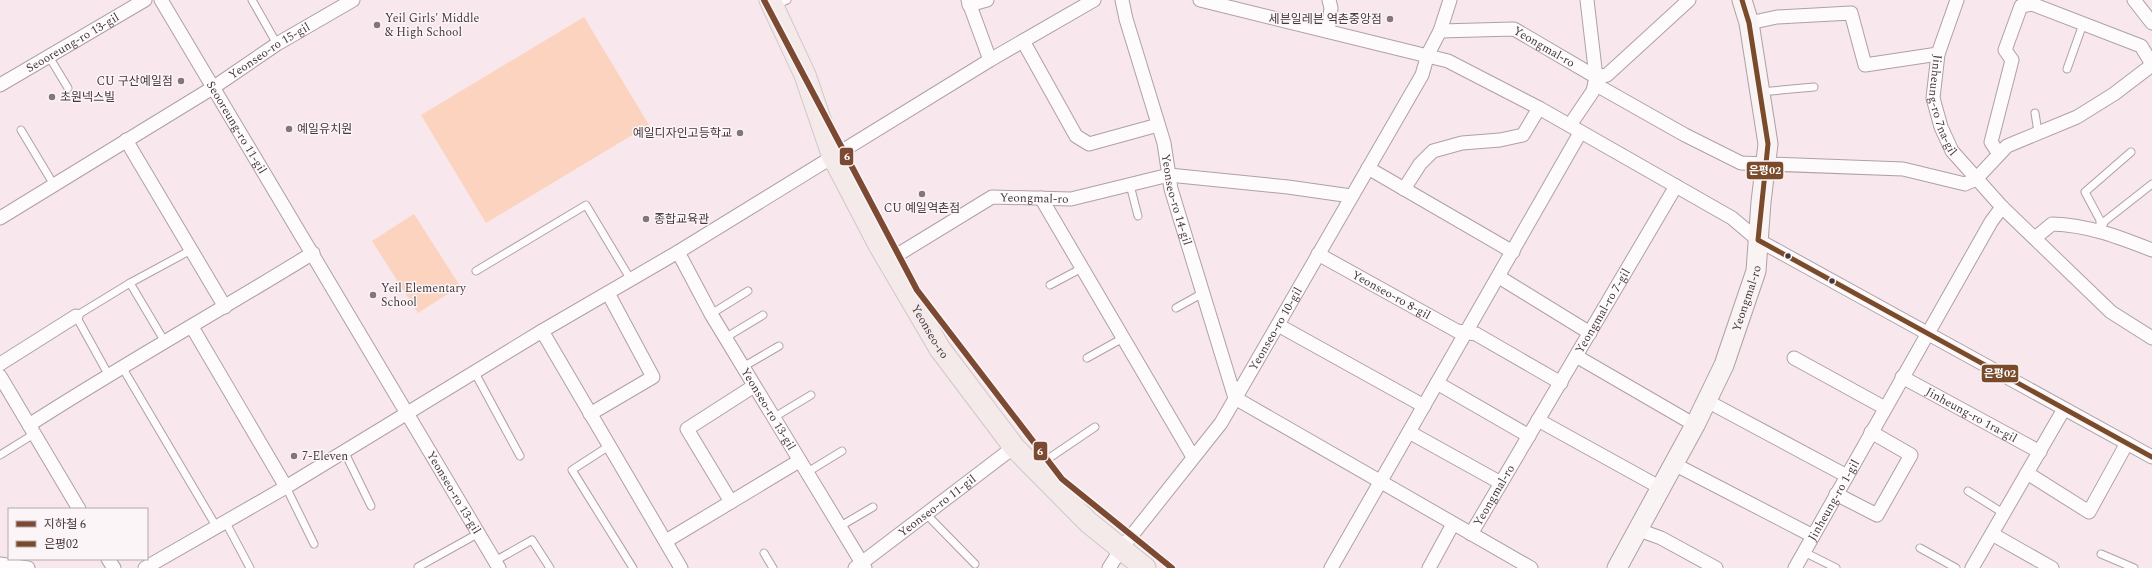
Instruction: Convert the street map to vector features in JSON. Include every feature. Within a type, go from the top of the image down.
[{"type":"main road","name":"Yeonseo-ro","points":[[776,2],[806,75],[833,157],[879,245],[940,349],[1014,447],[1088,522],[1145,568]]},
{"type":"street","name":"Seooreung-ro 13-gil","points":[[0,84],[146,0]]},
{"type":"street","name":"Seooreung-ro 11-gil","points":[[161,0],[408,412]]},
{"type":"street","points":[[987,0],[969,3],[990,60]]},
{"type":"street","points":[[145,568],[286,486],[475,373],[542,331],[678,252],[990,60],[1094,0]]},
{"type":"street","name":"Yeonseo-ro 14-gil","points":[[1122,0],[1126,19],[1158,124],[1172,189],[1235,398]]},
{"type":"street","points":[[1328,31],[1331,8],[1329,0]]},
{"type":"street","name":"Yeonseo-ro 10-gil","points":[[1109,568],[1121,548],[1221,423],[1422,75],[1428,54],[1440,31],[1450,0]]},
{"type":"street","name":"Yeongmal-ro","points":[[1587,0],[1596,77],[1600,87],[1685,135],[1741,163],[1902,169],[1965,184],[1976,179]]},
{"type":"street","points":[[1596,77],[1607,75],[1689,0]]},
{"type":"street","name":"Yeongmal-ro","points":[[1617,568],[1695,425],[1724,365],[1756,271],[1768,144],[1749,23],[1742,0]]},
{"type":"street","name":"Jinheung-ro 7na-gil","points":[[1957,0],[1938,54],[1933,98],[1941,127],[1952,151],[2002,207],[2111,312],[2152,338]]},
{"type":"street","points":[[2134,0],[2152,23]]},
{"type":"street","points":[[1208,1],[1428,54],[1448,61],[1539,108],[1732,218],[1758,240],[2152,457]]},
{"type":"street","name":"Yeonseo-ro 15-gil","points":[[0,218],[214,87],[277,44],[345,2]]},
{"type":"street","points":[[1976,179],[1999,154],[2006,146],[2077,117],[2114,94],[2152,64],[2141,46],[2032,4],[2021,6],[2005,50],[2012,60],[1991,142],[1999,154]]},
{"type":"street","points":[[1749,23],[1777,17],[1851,13],[1865,65],[1938,54]]},
{"type":"street","name":"Yeongmal-ro","points":[[1440,31],[1514,29],[1596,77]]},
{"type":"street","points":[[1023,41],[1076,136],[1089,144],[1158,124]]},
{"type":"street","name":"Yeongmal-ro","points":[[1575,129],[1593,91],[1596,77]]},
{"type":"street","points":[[1404,188],[1420,164],[1433,151],[1462,143],[1500,140],[1523,135],[1539,108]]},
{"type":"street","points":[[1331,568],[1513,252],[1575,129]]},
{"type":"street","points":[[126,140],[225,307]]},
{"type":"street","points":[[1368,168],[1513,252]]},
{"type":"street","points":[[1170,175],[1288,187],[1351,196]]},
{"type":"street","name":"Yeongmal-ro","points":[[889,260],[992,198],[1071,199],[1170,175]]},
{"type":"street","name":"Yeongmal-ro 7-gil","points":[[1529,436],[1676,186]]},
{"type":"street","points":[[1041,198],[1193,457]]},
{"type":"street","name":"Jinheung-ro 1-gil","points":[[1795,568],[1990,222],[2002,207]]},
{"type":"street","points":[[2035,238],[2052,224],[2074,225],[2100,230],[2152,250]]},
{"type":"street","name":"Yeonseo-ro 13-gil","points":[[678,252],[711,314],[839,527],[860,567]]},
{"type":"street","points":[[32,430],[108,374],[192,327],[313,253]]},
{"type":"street","name":"Yeonseo-ro 8-gil","points":[[1318,254],[1457,331],[1476,334],[1561,383]]},
{"type":"street","points":[[1499,277],[1590,333]]},
{"type":"street","points":[[590,414],[652,377],[608,293]]},
{"type":"street","points":[[0,364],[76,316]]},
{"type":"street","points":[[1278,325],[1424,406]]},
{"type":"street","points":[[192,327],[286,486]]},
{"type":"street","points":[[542,331],[680,568]]},
{"type":"street","points":[[1576,356],[1695,425]]},
{"type":"street","points":[[1794,358],[1885,408]]},
{"type":"street","points":[[0,376],[77,508]]},
{"type":"street","name":"Jinheung-ro 1ra-gil","points":[[1902,377],[2040,452]]},
{"type":"street","points":[[1437,383],[1529,436]]},
{"type":"street","points":[[731,502],[688,429],[754,386]]},
{"type":"street","points":[[1235,398],[1380,482]]},
{"type":"street","points":[[1707,400],[1847,476]]},
{"type":"street","points":[[1972,568],[2064,409]]},
{"type":"street","name":"Yeonseo-ro 13-gil","points":[[408,412],[478,533]]},
{"type":"street","points":[[1538,420],[1661,488]]},
{"type":"street","points":[[1409,432],[1501,483]]},
{"type":"street","points":[[1836,494],[1877,515],[1911,455],[1871,432]]},
{"type":"street","name":"Yeongmal-ro","points":[[1471,534],[1529,436]]},
{"type":"street","points":[[2027,473],[2089,512],[2127,443]]},
{"type":"street","name":"Yeonseo-ro 11-gil","points":[[860,567],[926,514],[1014,447]]},
{"type":"street","points":[[666,542],[799,461]]},
{"type":"street","points":[[1674,464],[1813,536]]},
{"type":"street","name":"Yeongmal-ro","points":[[1380,482],[1531,568]]},
{"type":"street","points":[[1429,568],[1453,524]]},
{"type":"street","points":[[1639,530],[1661,538],[1716,568]]},
{"type":"street","points":[[478,533],[497,565]]},
{"type":"street","points":[[1992,534],[2052,568]]},
{"type":"street","points":[[0,564],[28,568]]},
{"type":"lane","points":[[252,0],[277,44]]},
{"type":"lane","points":[[2066,69],[2083,24]]},
{"type":"lane","points":[[48,55],[68,88]]},
{"type":"lane","points":[[1760,92],[1814,87]]},
{"type":"lane","points":[[2035,113],[2038,132]]},
{"type":"lane","points":[[22,130],[54,185]]},
{"type":"lane","points":[[2100,230],[2100,220],[2085,192],[2132,152]]},
{"type":"lane","points":[[2100,230],[2105,221],[2152,184]]},
{"type":"lane","points":[[1130,185],[1138,216]]},
{"type":"lane","points":[[476,271],[586,205],[631,280]]},
{"type":"lane","points":[[108,374],[76,316],[130,283],[191,250]]},
{"type":"lane","points":[[1050,285],[1082,268]]},
{"type":"lane","points":[[130,283],[165,342]]},
{"type":"lane","points":[[711,314],[748,291]]},
{"type":"lane","points":[[1176,308],[1203,293]]},
{"type":"lane","points":[[726,338],[763,315]]},
{"type":"lane","points":[[1087,358],[1123,338]]},
{"type":"lane","points":[[743,367],[779,346]]},
{"type":"lane","points":[[122,367],[177,463],[250,568]]},
{"type":"lane","points":[[475,373],[520,456]]},
{"type":"lane","points":[[773,418],[811,395]]},
{"type":"lane","points":[[1034,468],[1095,427]]},
{"type":"lane","points":[[0,455],[32,430]]},
{"type":"lane","points":[[609,446],[572,470],[633,568]]},
{"type":"lane","points":[[344,451],[371,506]]},
{"type":"lane","points":[[806,473],[842,451]]},
{"type":"lane","points":[[286,486],[314,544]]},
{"type":"lane","points":[[1968,491],[2004,513]]},
{"type":"lane","points":[[839,527],[873,506]]},
{"type":"lane","points":[[926,514],[975,564]]},
{"type":"lane","name":"Yeonseo-ro 13-gil","points":[[418,567],[478,533]]},
{"type":"lane","points":[[497,565],[532,540],[550,568]]},
{"type":"lane","points":[[1920,548],[1956,568]]},
{"type":"lane","points":[[1804,552],[1836,568]]},
{"type":"lane","points":[[764,553],[773,568]]},
{"type":"lane","points":[[2101,554],[2134,568]]},
{"type":"shaded area","points":[[584,17],[649,125],[486,223],[421,115]]},
{"type":"shaded area","points":[[414,214],[460,286],[418,313],[372,241]]},
{"type":"metro line","name":"6","points":[[764,0],[917,290],[1062,479],[1172,568]]},
{"type":"transit line","name":"은평02","points":[[1742,0],[1749,23],[1768,144],[1758,240],[2152,457]]},
{"type":"place","name":"세븐일레븐 역촌중앙점","points":[[1390,19]]},
{"type":"place","name":"Yeil Girls' Middle & High School","points":[[377,25]]},
{"type":"place","name":"CU 구산예일점","points":[[181,81]]},
{"type":"place","name":"초원넥스빌","points":[[52,97]]},
{"type":"place","name":"예일유치원","points":[[289,129]]},
{"type":"place","name":"예일디자인고등학교","points":[[740,133]]},
{"type":"place","name":"CU 예일역촌점","points":[[922,194]]},
{"type":"place","name":"종합교육관","points":[[646,219]]},
{"type":"place","name":"Yeil Elementary School","points":[[373,295]]},
{"type":"place","name":"7-Eleven","points":[[294,456]]}]
